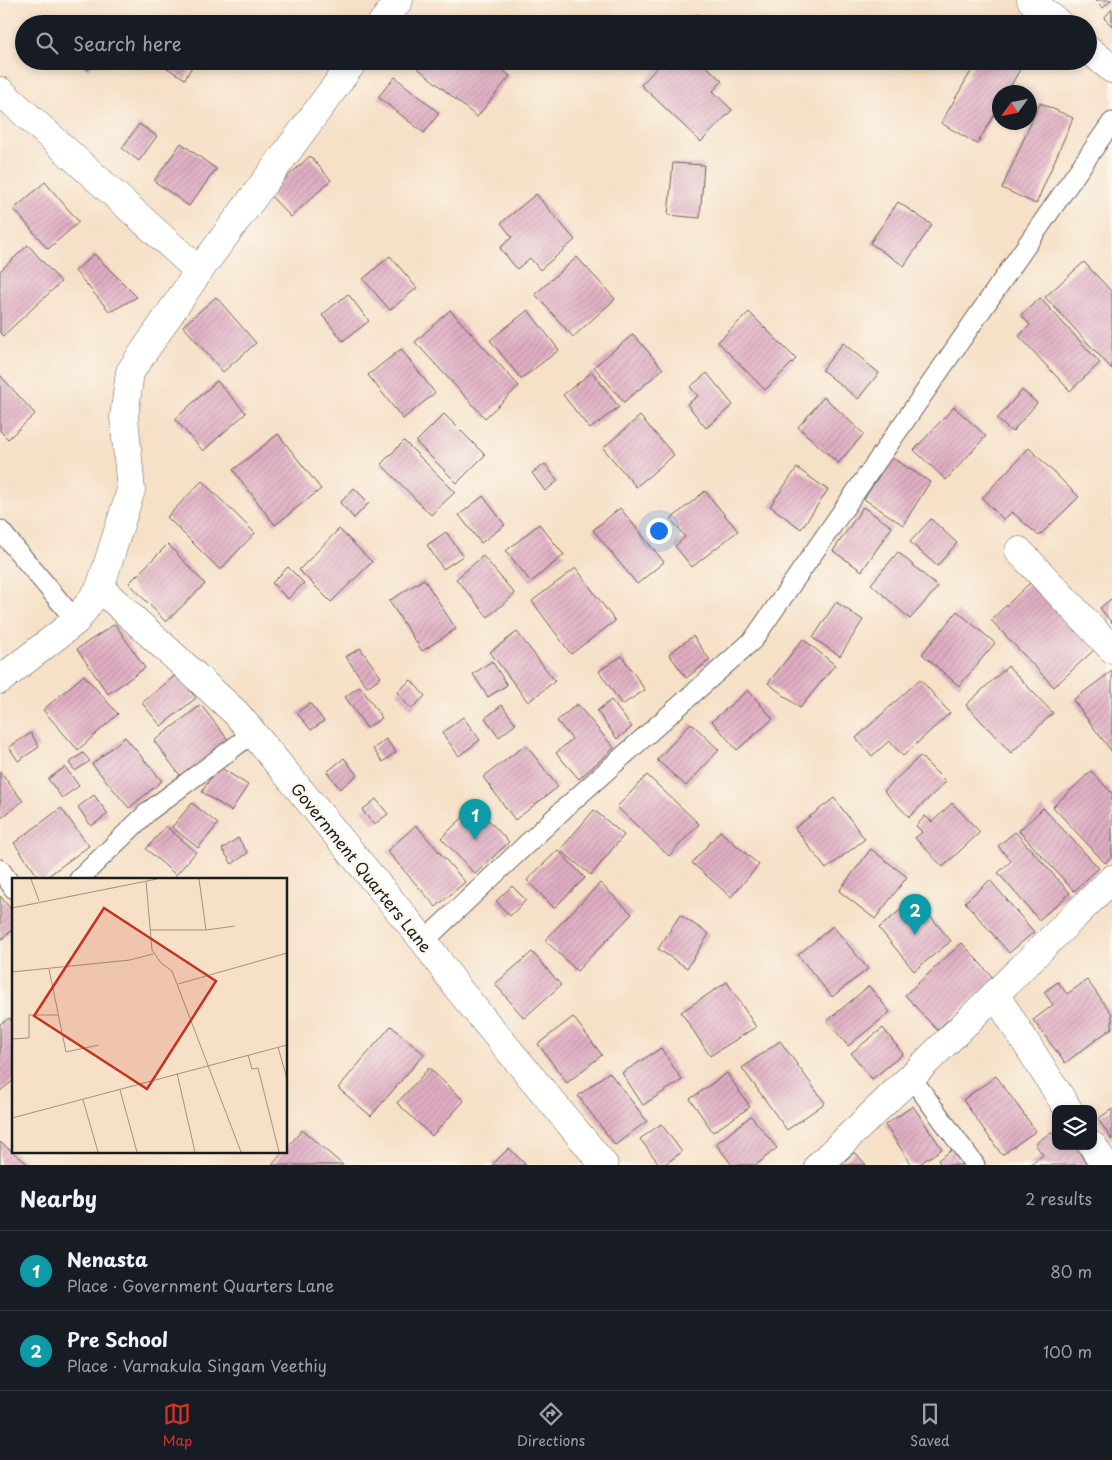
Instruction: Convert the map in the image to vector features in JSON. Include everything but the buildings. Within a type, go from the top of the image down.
[{"type":"street","points":[[388,15],[399,0]]},
{"type":"street","points":[[1031,0],[1048,15]]},
{"type":"street","points":[[1097,56],[1112,69]]},
{"type":"street","points":[[0,680],[76,621],[100,588],[131,490],[124,417],[130,372],[199,271],[347,70]]},
{"type":"street","points":[[0,90],[199,271]]},
{"type":"street","points":[[1019,551],[1112,649]]},
{"type":"street","name":"Government Quarters Lane","points":[[100,588],[236,713],[424,941],[459,990],[604,1165]]},
{"type":"street","points":[[819,1165],[1112,879]]},
{"type":"street","points":[[995,994],[1065,1105]]},
{"type":"street","points":[[1096,1150],[1105,1165]]},
{"type":"lane","points":[[424,941],[566,807],[753,640],[1112,122]]},
{"type":"lane","points":[[0,530],[76,621]]},
{"type":"lane","points":[[80,878],[149,811],[253,733]]},
{"type":"lane","points":[[0,869],[12,885]]},
{"type":"lane","points":[[911,1077],[975,1165]]},
{"type":"place","name":"Nenasta","points":[[475,840]]},
{"type":"place","name":"Pre School","points":[[915,935]]}]
